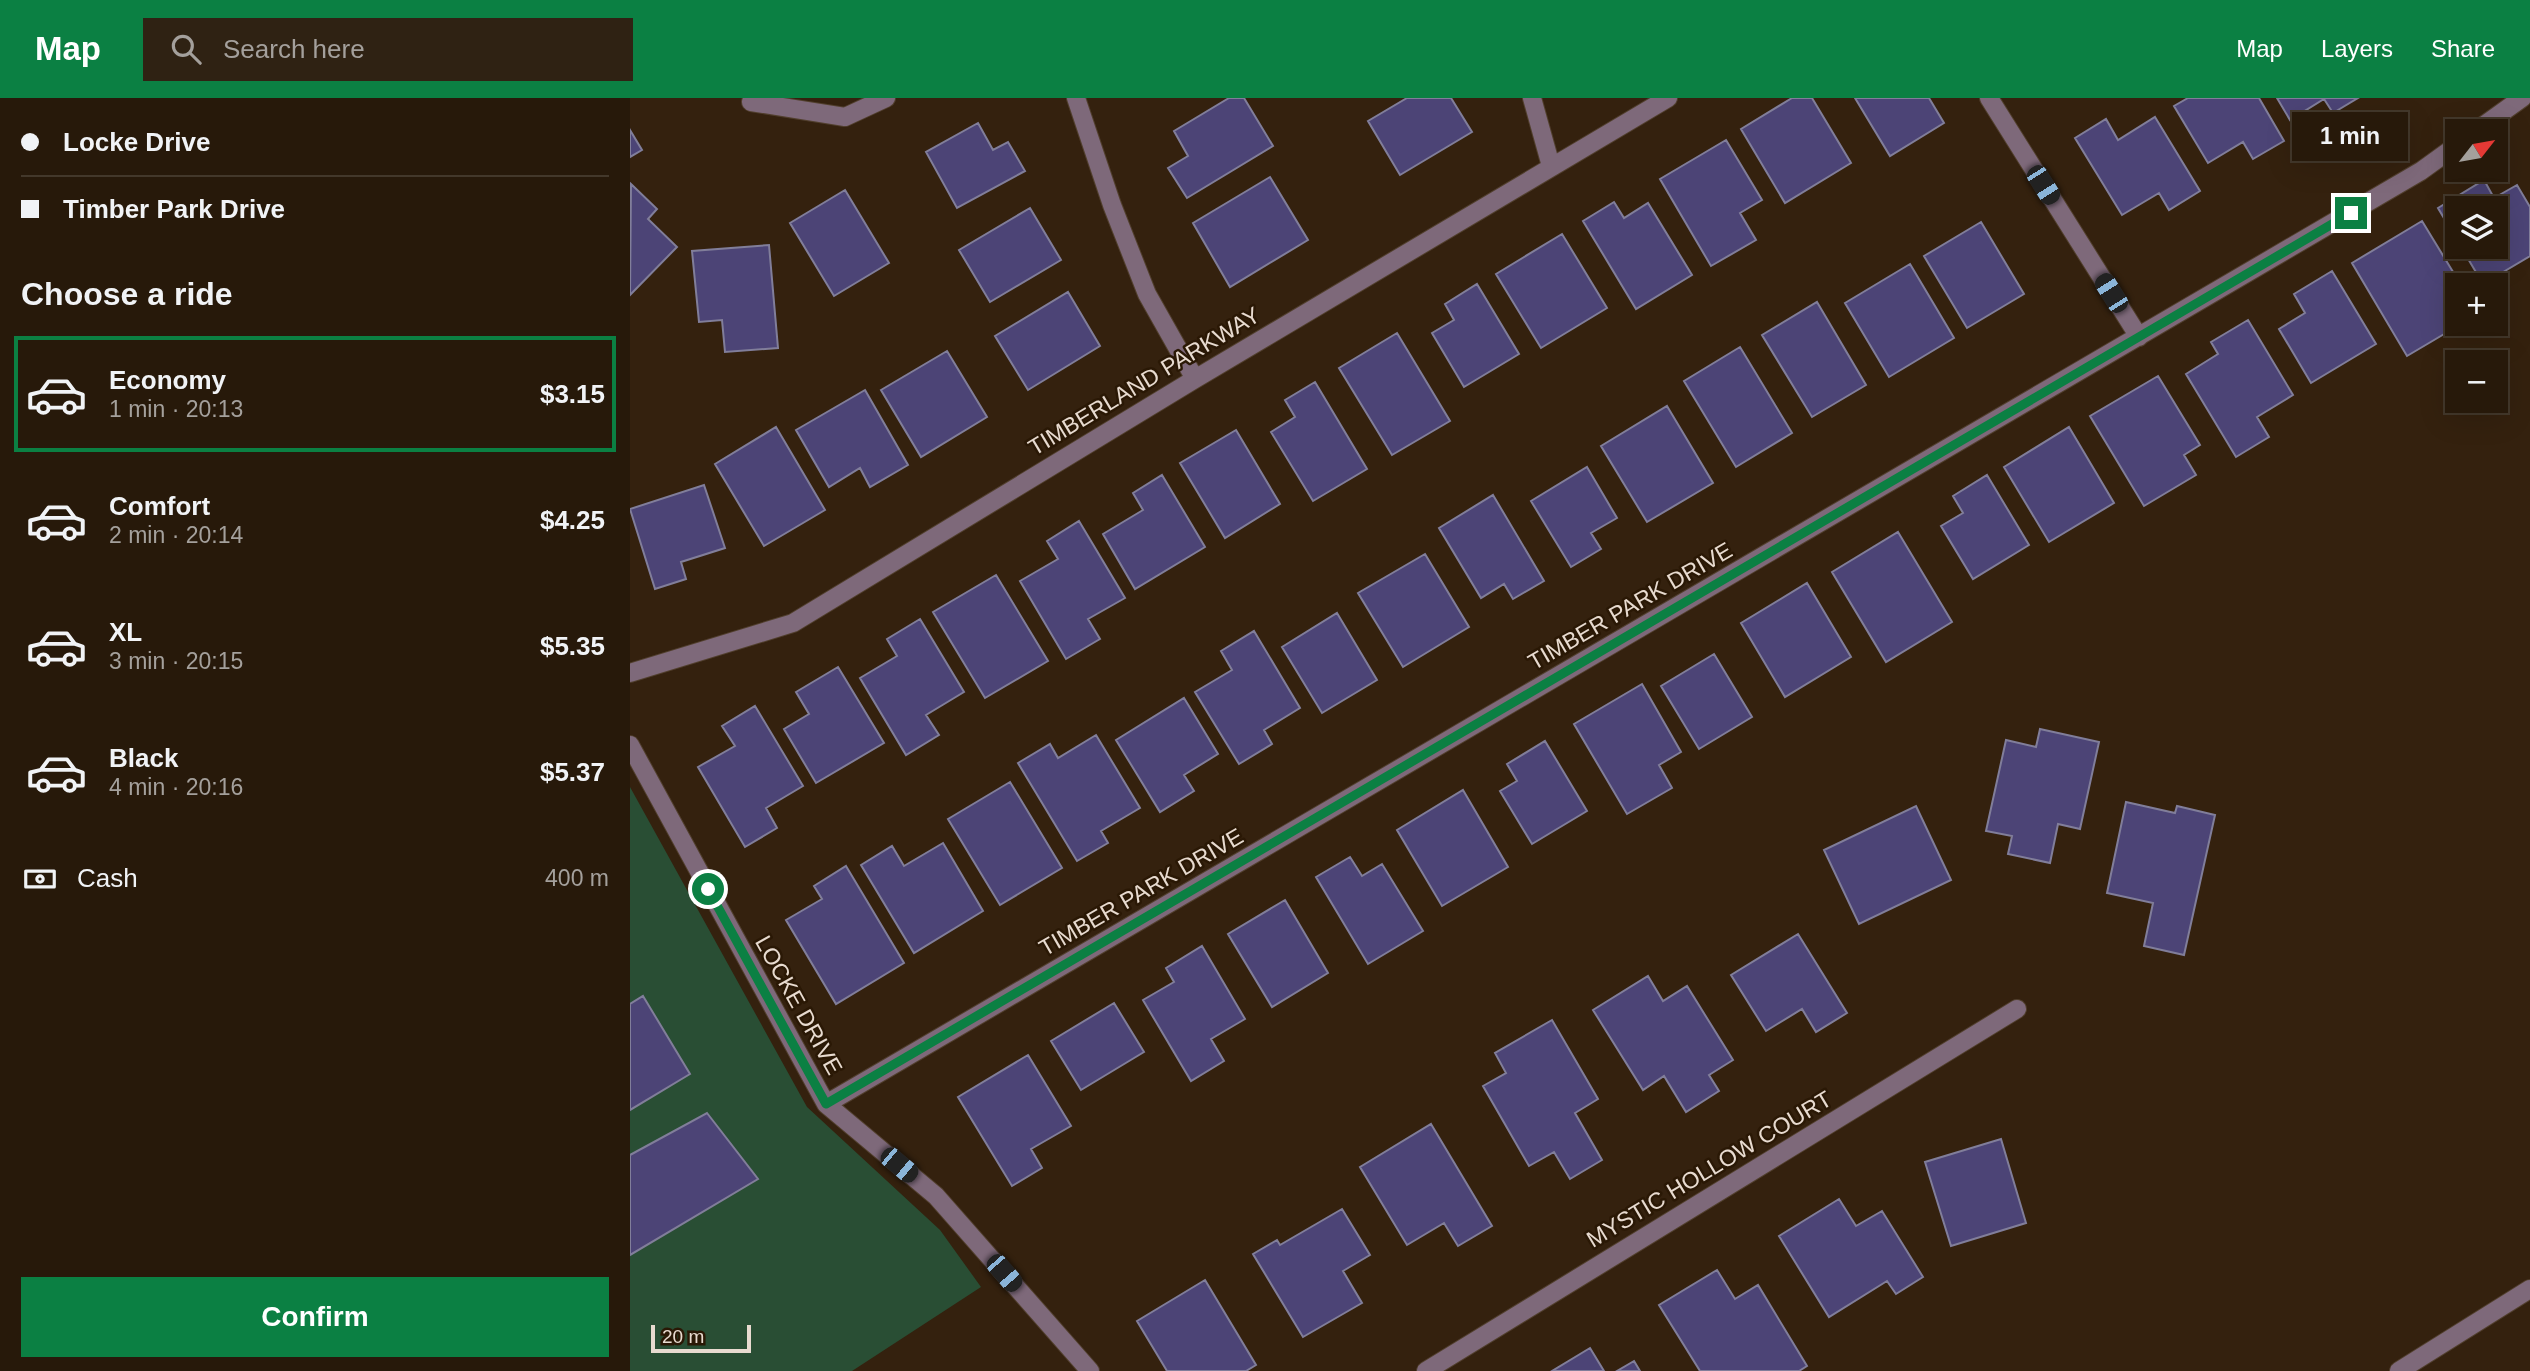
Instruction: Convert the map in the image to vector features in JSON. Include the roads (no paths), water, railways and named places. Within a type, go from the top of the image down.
[{"type":"street","points":[[751,102],[845,117],[886,98]]},
{"type":"street","points":[[1076,98],[1112,205],[1147,294],[1195,379]]},
{"type":"street","points":[[1532,98],[1551,166]]},
{"type":"street","name":"TIMBERLAND PARKWAY","points":[[630,673],[793,623],[1195,379],[1668,98]]},
{"type":"street","points":[[1989,98],[2139,337]]},
{"type":"street","points":[[2493,119],[2522,98]]},
{"type":"street","name":"TIMBER PARK DRIVE","points":[[826,1104],[2139,337],[2421,171],[2445,154]]},
{"type":"street","name":"LOCKE DRIVE","points":[[630,745],[826,1104],[936,1196],[1090,1371]]},
{"type":"street","name":"MYSTIC HOLLOW COURT","points":[[1426,1371],[2017,1009]]},
{"type":"street","points":[[2399,1371],[2530,1289]]}]
